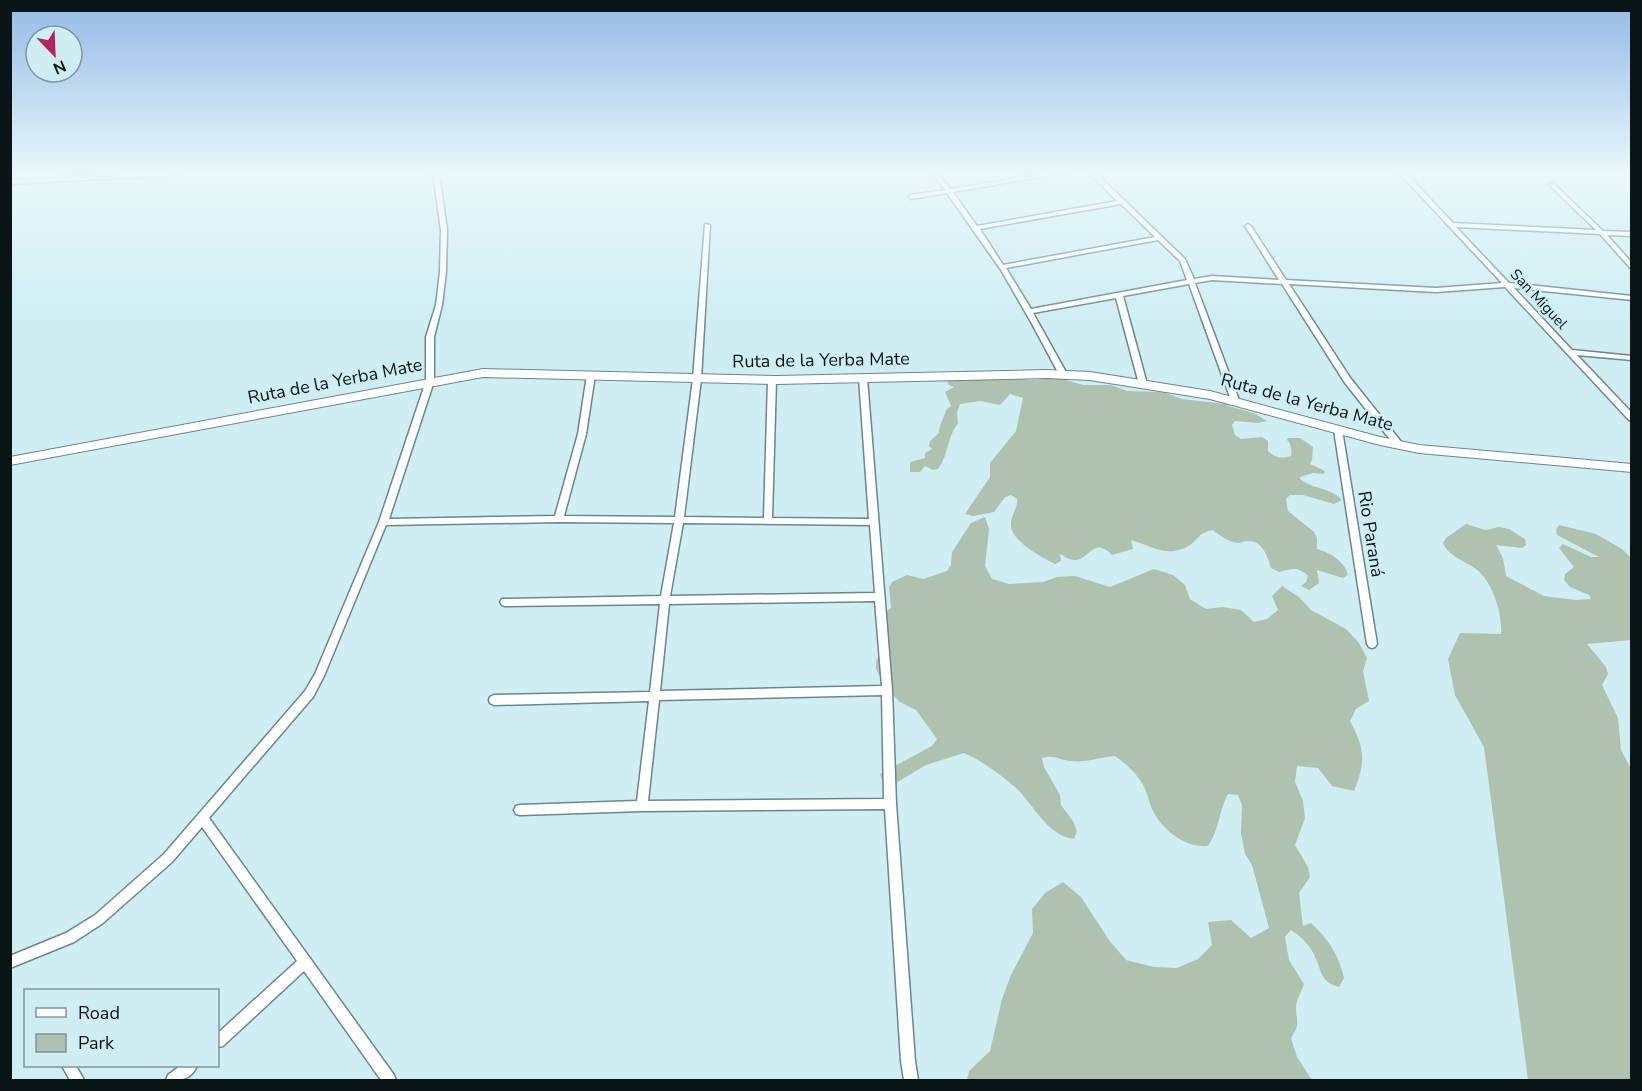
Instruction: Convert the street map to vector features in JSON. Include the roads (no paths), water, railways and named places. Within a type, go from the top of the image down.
[{"type":"main road","name":"Ruta de la Yerba Mate","points":[[10,461],[430,381],[495,372],[772,380],[1062,374],[1143,384],[1235,400],[1338,430],[1399,445],[1447,453],[1632,468]]},
{"type":"street","points":[[10,962],[70,938],[99,919],[168,858],[309,693],[319,676],[383,522],[430,381],[430,337],[439,305],[443,272],[443,224]]},
{"type":"street","points":[[973,224],[1030,311],[1062,374]]},
{"type":"street","points":[[976,228],[999,224]]},
{"type":"street","points":[[1145,224],[1183,260],[1235,400]]},
{"type":"street","points":[[1593,224],[1632,268]]},
{"type":"street","points":[[642,806],[665,598],[679,521],[696,379],[707,225]]},
{"type":"street","points":[[1451,225],[1632,234]]},
{"type":"street","name":"San Miguel","points":[[1451,225],[1632,418]]},
{"type":"street","points":[[1248,226],[1348,381],[1399,445]]},
{"type":"street","points":[[1001,267],[1159,238]]},
{"type":"street","points":[[1030,311],[1212,278],[1436,290],[1508,285],[1632,298]]},
{"type":"street","points":[[1119,295],[1143,384]]},
{"type":"street","points":[[1570,352],[1632,358]]},
{"type":"street","points":[[559,519],[582,434],[591,375]]},
{"type":"street","points":[[863,378],[872,522],[887,690],[890,804],[911,1080]]},
{"type":"street","points":[[768,520],[772,380]]},
{"type":"street","name":"Rio Paraná","points":[[1338,430],[1372,644]]},
{"type":"street","points":[[383,522],[559,519],[872,522]]},
{"type":"street","points":[[505,602],[665,598],[879,597]]},
{"type":"street","points":[[494,700],[653,694],[887,690]]},
{"type":"street","points":[[520,810],[642,806],[890,804]]},
{"type":"street","points":[[203,819],[389,1080]]},
{"type":"street","points":[[219,1040],[304,963]]},
{"type":"street","points":[[173,1080],[188,1067]]}]
